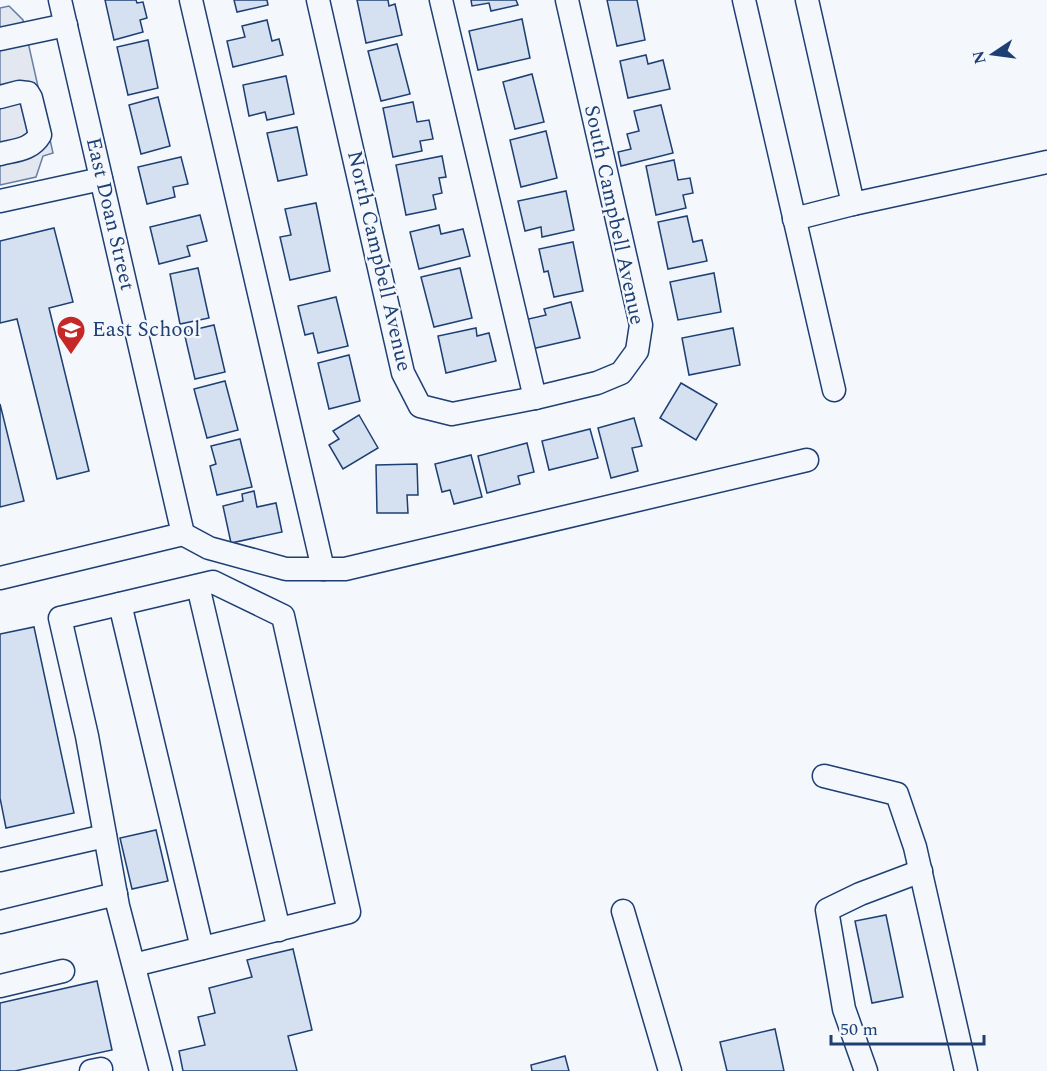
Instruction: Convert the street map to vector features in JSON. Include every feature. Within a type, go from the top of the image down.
[{"type":"street","name":"East Doan Street","points":[[60,0],[183,534]]},
{"type":"street","points":[[191,0],[323,569]]},
{"type":"street","name":"North Campbell Avenue","points":[[318,0],[403,373],[420,406],[452,414],[535,398]]},
{"type":"street","points":[[441,0],[535,398]]},
{"type":"street","name":"South Campbell Avenue","points":[[535,398],[597,383],[621,373],[637,351],[641,325],[567,0]]},
{"type":"street","points":[[744,0],[834,390]]},
{"type":"street","points":[[807,0],[854,204]]},
{"type":"street","points":[[0,39],[66,25]]},
{"type":"street","points":[[0,97],[19,92],[28,93],[32,98],[40,135],[29,147],[0,154]]},
{"type":"street","points":[[794,219],[1047,162]]},
{"type":"street","points":[[0,201],[101,178]]},
{"type":"street","points":[[0,578],[183,534],[209,548],[286,569],[345,569],[807,460]]},
{"type":"street","points":[[134,965],[349,912],[282,616],[213,582],[60,618],[87,736],[116,894],[134,965],[161,1071]]},
{"type":"street","points":[[198,586],[279,930]]},
{"type":"street","points":[[120,604],[202,948]]},
{"type":"street","points":[[824,776],[897,794],[921,871],[966,1071]]},
{"type":"street","points":[[0,860],[105,836]]},
{"type":"street","points":[[867,1071],[844,1009],[827,910],[860,894],[921,871]]},
{"type":"street","points":[[0,922],[116,894]]},
{"type":"street","points":[[623,911],[670,1071]]},
{"type":"street","points":[[0,986],[63,971]]},
{"type":"shaded area","points":[[9,6],[23,20],[53,153],[43,156],[36,177],[0,185],[0,8]]},
{"type":"building","points":[[105,0],[143,2],[147,18],[140,20],[143,32],[114,40]]},
{"type":"building","points":[[234,0],[267,0],[268,5],[237,12]]},
{"type":"building","points":[[357,0],[388,0],[389,6],[395,4],[402,35],[366,43]]},
{"type":"building","points":[[471,0],[516,0],[518,5],[491,11],[489,3],[472,6]]},
{"type":"building","points":[[607,0],[637,0],[645,40],[617,46]]},
{"type":"building","points":[[522,19],[530,58],[478,70],[469,31]]},
{"type":"building","points":[[267,20],[272,41],[279,39],[283,55],[233,67],[227,41],[245,37],[242,26]]},
{"type":"building","points":[[148,40],[158,88],[128,95],[117,47]]},
{"type":"building","points":[[397,44],[410,94],[381,101],[368,51]]},
{"type":"building","points":[[646,55],[648,64],[663,60],[670,89],[628,98],[620,61]]},
{"type":"building","points":[[532,74],[544,122],[515,129],[503,82]]},
{"type":"building","points":[[286,76],[294,114],[267,120],[265,112],[249,116],[243,85]]},
{"type":"building","points":[[158,97],[170,146],[141,154],[129,105]]},
{"type":"building","points":[[413,102],[417,122],[429,120],[433,139],[420,141],[422,151],[393,157],[383,108]]},
{"type":"building","points":[[661,105],[673,153],[621,166],[618,152],[631,149],[627,134],[639,131],[634,111]]},
{"type":"building","points":[[297,127],[307,175],[278,181],[267,133]]},
{"type":"building","points":[[546,131],[557,178],[521,187],[510,140]]},
{"type":"building","points":[[442,156],[446,177],[439,178],[442,193],[433,195],[436,209],[406,215],[396,165]]},
{"type":"building","points":[[181,157],[188,184],[173,187],[175,197],[147,204],[138,167]]},
{"type":"building","points":[[674,160],[678,180],[690,178],[693,193],[683,195],[686,208],[656,215],[646,166]]},
{"type":"building","points":[[566,191],[574,230],[542,237],[541,227],[525,231],[518,201]]},
{"type":"building","points":[[316,203],[330,271],[290,280],[280,237],[291,235],[285,209]]},
{"type":"building","points":[[200,215],[207,241],[187,246],[190,256],[159,264],[150,227]]},
{"type":"building","points":[[687,216],[693,242],[702,240],[707,261],[668,269],[658,222]]},
{"type":"building","points":[[439,225],[441,234],[463,229],[470,256],[419,269],[410,232]]},
{"type":"building","points":[[54,228],[73,302],[49,308],[89,471],[57,479],[17,319],[0,323],[0,241]]},
{"type":"building","points":[[573,242],[583,291],[554,297],[548,271],[544,272],[539,249]]},
{"type":"building","points":[[198,268],[209,318],[180,324],[170,274]]},
{"type":"building","points":[[460,268],[472,318],[434,327],[421,277]]},
{"type":"building","points":[[714,273],[721,312],[678,320],[670,282]]},
{"type":"building","points":[[336,297],[348,346],[318,353],[313,333],[305,335],[298,306]]},
{"type":"building","points":[[571,302],[580,338],[527,350],[520,321],[546,315],[544,309]]},
{"type":"building","points":[[214,325],[225,372],[195,379],[184,332]]},
{"type":"building","points":[[476,328],[477,336],[489,333],[496,361],[446,373],[438,336]]},
{"type":"building","points":[[733,328],[740,365],[689,375],[682,338]]},
{"type":"building","points":[[349,355],[360,401],[329,409],[318,363]]},
{"type":"building","points":[[225,381],[238,430],[207,438],[194,389]]},
{"type":"building","points":[[681,383],[717,404],[696,440],[660,418]]},
{"type":"building","points":[[0,404],[24,501],[0,507]]},
{"type":"building","points":[[359,415],[378,448],[343,469],[329,445],[339,439],[333,431]]},
{"type":"building","points":[[634,418],[642,446],[632,448],[638,471],[611,478],[598,428]]},
{"type":"building","points":[[590,429],[598,458],[549,470],[542,441]]},
{"type":"building","points":[[240,439],[252,487],[217,495],[210,466],[216,464],[211,446]]},
{"type":"building","points":[[527,443],[534,472],[518,476],[520,484],[487,493],[478,456]]},
{"type":"building","points":[[471,455],[482,497],[454,504],[450,490],[442,492],[435,464]]},
{"type":"building","points":[[417,464],[418,495],[407,495],[408,513],[377,513],[376,465]]},
{"type":"building","points":[[254,491],[257,507],[276,503],[282,532],[231,543],[223,506],[243,501],[242,494]]},
{"type":"building","points":[[34,627],[74,813],[6,828],[0,798],[0,634]]},
{"type":"building","points":[[156,830],[168,881],[132,889],[120,838]]},
{"type":"building","points":[[886,915],[903,997],[872,1003],[855,921]]},
{"type":"building","points":[[293,949],[312,1030],[288,1036],[297,1071],[183,1071],[179,1051],[205,1045],[198,1017],[215,1013],[209,988],[252,977],[247,960]]},
{"type":"building","points":[[97,981],[112,1050],[15,1071],[0,1071],[0,1003]]},
{"type":"building","points":[[775,1029],[784,1071],[727,1071],[720,1042]]},
{"type":"building","points":[[565,1056],[569,1071],[532,1071],[531,1065]]},
{"type":"place","name":"East School","points":[[71,356]]}]
